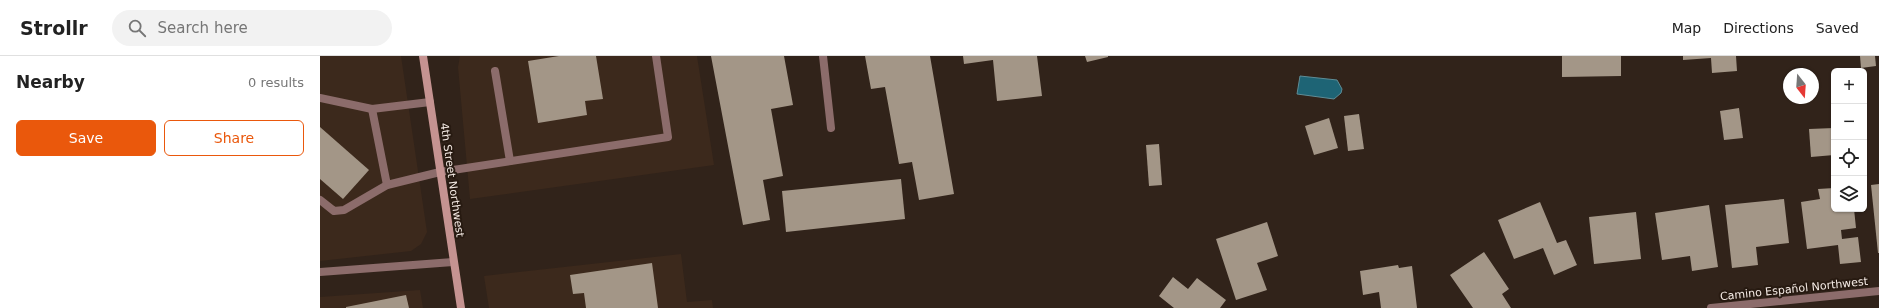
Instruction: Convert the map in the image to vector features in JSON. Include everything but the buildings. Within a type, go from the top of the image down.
[{"type":"main road","name":"4th Street Northwest","points":[[423,56],[461,308]]},
{"type":"street","points":[[320,200],[334,211],[344,210],[387,184],[440,172],[668,137],[656,56]]},
{"type":"street","points":[[823,56],[831,128]]},
{"type":"street","points":[[495,71],[510,161]]},
{"type":"street","points":[[320,98],[372,108],[430,102]]},
{"type":"street","points":[[372,108],[387,184]]},
{"type":"street","points":[[320,272],[453,262]]},
{"type":"street","name":"Camino Español Northwest","points":[[1711,308],[1879,291]]},
{"type":"shaded area","points":[[320,56],[401,56],[427,232],[421,244],[411,251],[320,261]]},
{"type":"shaded area","points":[[460,56],[697,56],[714,165],[470,199],[458,67]]},
{"type":"shaded area","points":[[681,254],[687,302],[712,300],[713,308],[489,308],[484,276]]},
{"type":"shaded area","points":[[420,290],[423,308],[320,308],[320,297]]},
{"type":"water","points":[[1300,76],[1337,80],[1342,89],[1341,93],[1334,99],[1297,94]]}]
